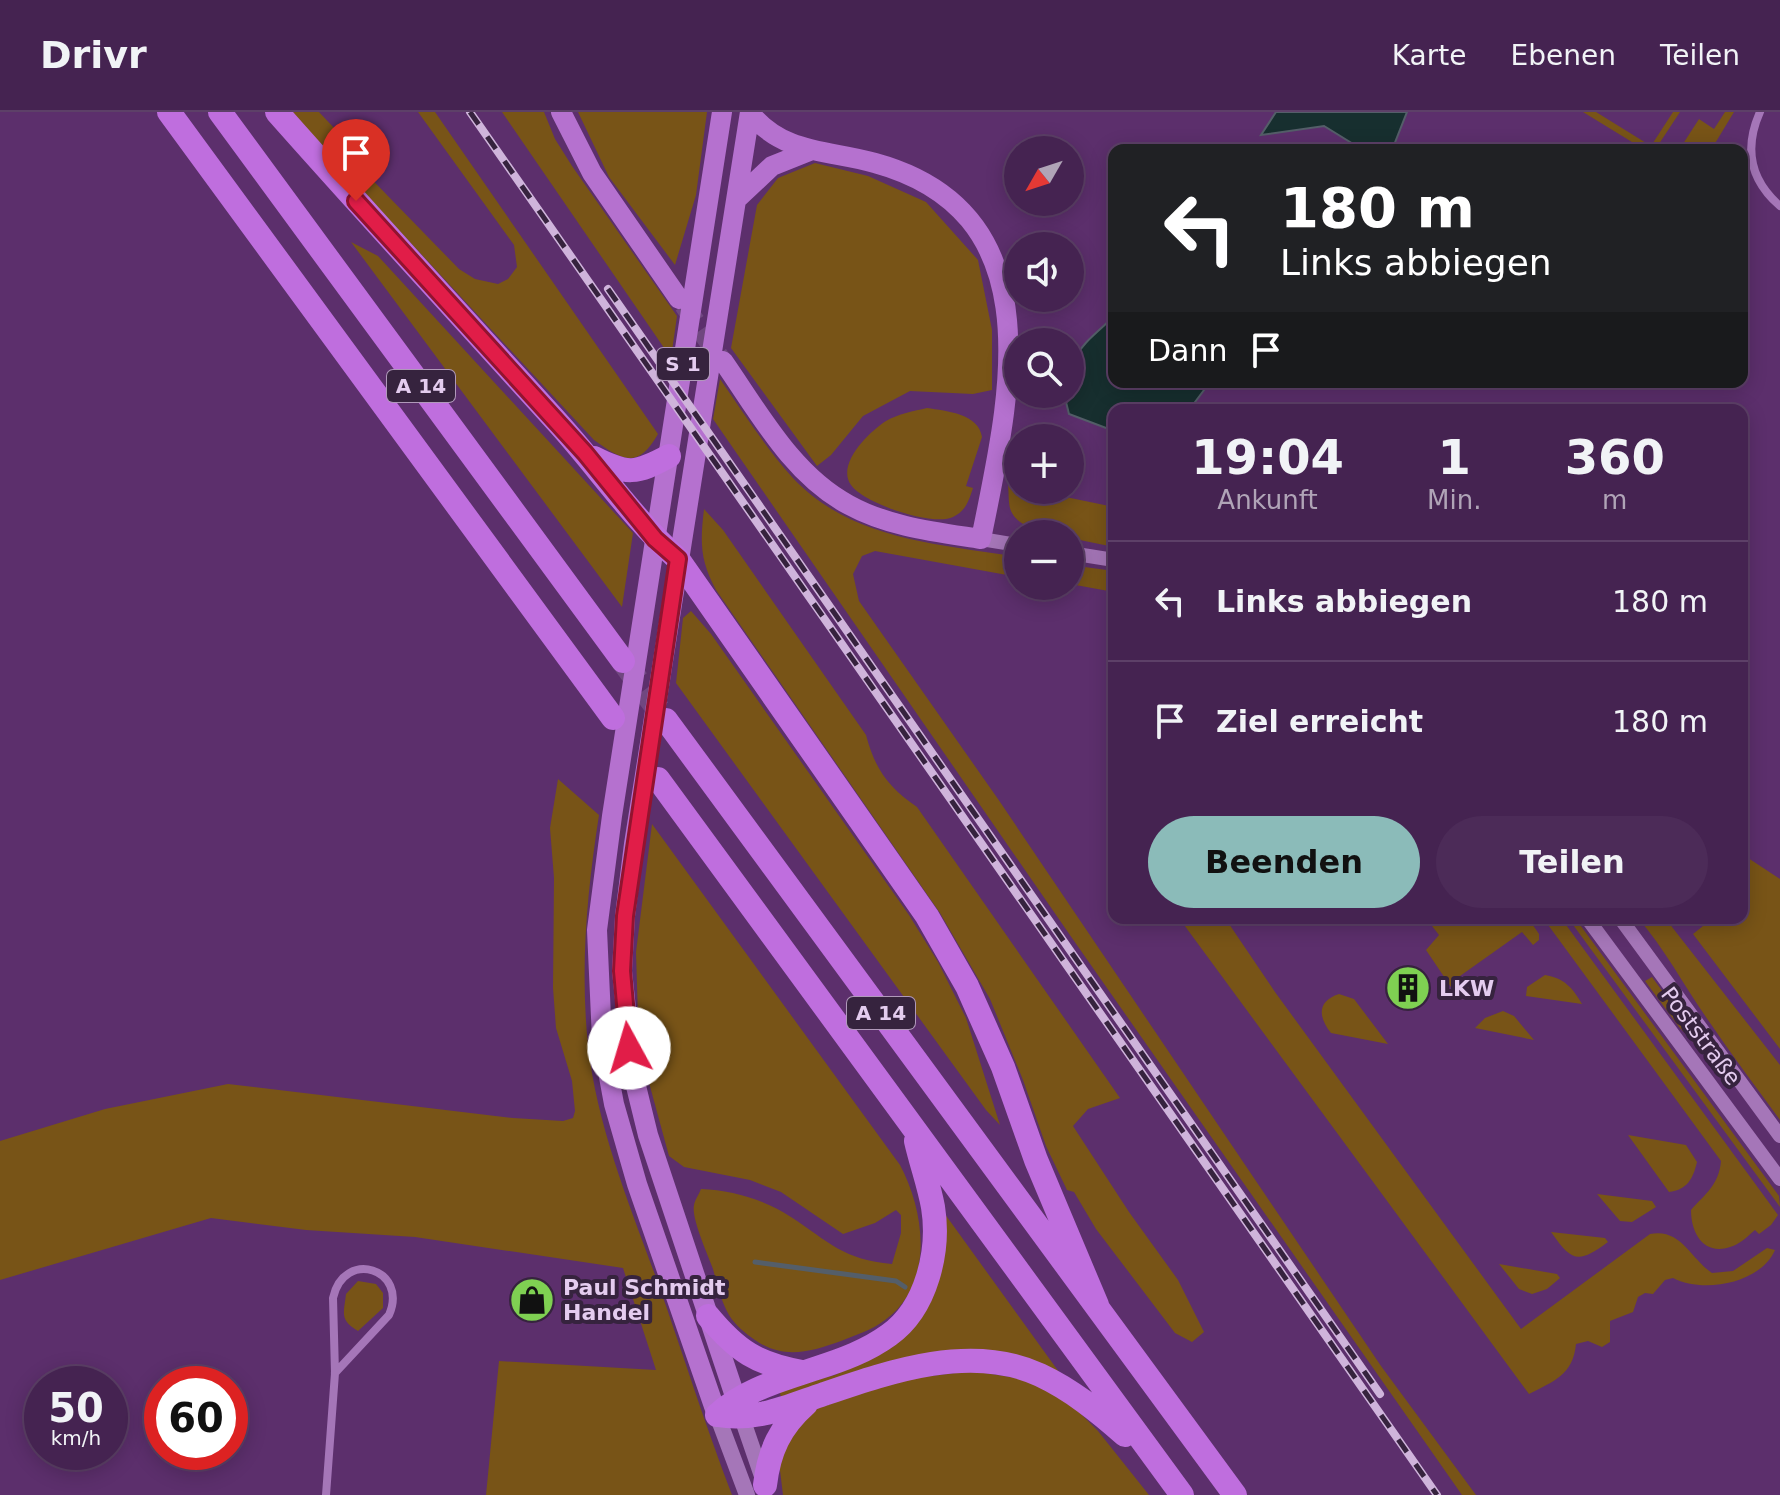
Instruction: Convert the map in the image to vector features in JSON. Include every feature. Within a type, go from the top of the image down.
[{"type":"highway","name":"A 14","points":[[169,112],[613,718]]},
{"type":"highway","name":"A 14","points":[[220,112],[623,661]]},
{"type":"highway","points":[[277,112],[585,453],[655,539],[678,559],[927,916],[967,986],[1003,1067],[1036,1160],[1097,1305]]},
{"type":"highway","points":[[585,453],[618,470],[642,470],[669,456]]},
{"type":"highway","name":"A 14","points":[[666,720],[1235,1495]]},
{"type":"highway","name":"A 14","points":[[658,779],[1182,1495]]},
{"type":"highway","points":[[912,1127],[933,1208],[935,1241],[931,1269],[921,1295],[893,1333],[845,1359],[752,1390],[732,1410],[756,1417],[899,1371],[945,1362],[971,1360],[1002,1363],[1037,1374],[1065,1388],[1094,1408],[1158,1463]]},
{"type":"highway","points":[[708,1316],[725,1337],[756,1360],[774,1367],[804,1372]]},
{"type":"highway","points":[[760,1492],[781,1431],[792,1416],[815,1397]]},
{"type":"main road","points":[[561,112],[592,173],[679,299]]},
{"type":"main road","name":"S 1","points":[[722,112],[597,930],[602,1039],[614,1104],[637,1184],[732,1410],[760,1492]]},
{"type":"main road","points":[[723,361],[786,450],[804,471],[836,497],[848,505],[900,525],[981,539],[1007,380],[1009,324],[998,267],[972,221],[935,187],[898,169],[779,140],[763,130],[750,113]]},
{"type":"main road","name":"S 1","points":[[750,113],[634,844],[622,971],[633,1074],[648,1135],[708,1316],[732,1410],[760,1492]]},
{"type":"main road","points":[[738,198],[772,166],[812,150]]},
{"type":"street","points":[[1760,112],[1752,129],[1751,164],[1769,196],[1780,206]]},
{"type":"street","points":[[981,539],[1004,543]]},
{"type":"street","points":[[1084,555],[1108,559]]},
{"type":"street","name":"Poststraße","points":[[1591,924],[1780,1179]]},
{"type":"street","name":"Poststraße","points":[[1624,924],[1780,1136]]},
{"type":"street","points":[[326,1495],[335,1373],[335,1288],[340,1279],[358,1269],[377,1272],[391,1286],[393,1306],[389,1315],[335,1373]]},
{"type":"shaded area","points":[[289,112],[319,112],[336,130],[351,158],[459,269],[475,279],[498,284],[508,279],[517,267],[514,245],[418,112],[435,112],[658,434],[644,453],[637,457],[622,457],[594,440]]},
{"type":"shaded area","points":[[502,112],[544,112],[555,139],[572,166],[677,316],[671,358]]},
{"type":"shaded area","points":[[578,112],[707,112],[696,195],[675,265],[609,177]]},
{"type":"shaded area","points":[[1276,112],[1407,112],[1394,144],[1353,144],[1324,126],[1261,135]]},
{"type":"shaded area","points":[[1583,112],[1596,112],[1648,144],[1635,144]]},
{"type":"shaded area","points":[[1673,112],[1680,112],[1659,144],[1652,144]]},
{"type":"shaded area","points":[[1725,112],[1734,112],[1715,144],[1683,144],[1699,119],[1714,129]]},
{"type":"shaded area","points":[[815,163],[868,176],[926,202],[978,260],[992,330],[992,390],[973,394],[910,391],[863,416],[831,455],[817,466],[731,348],[757,205],[778,178]]},
{"type":"shaded area","points":[[351,242],[378,256],[633,533],[622,607]]},
{"type":"shaded area","points":[[1108,322],[1108,388],[1206,388],[1194,404],[1108,404],[1108,429],[1069,414],[1068,408],[1084,408],[1084,346]]},
{"type":"shaded area","points":[[720,379],[763,442],[792,477],[815,498],[868,527],[897,536],[1004,555],[1004,574],[875,551],[862,556],[853,574],[859,601],[998,799],[1381,1366],[1476,1495],[1462,1495],[713,419]]},
{"type":"shaded area","points":[[927,408],[952,412],[969,419],[980,429],[982,437],[966,486],[973,488],[968,501],[957,515],[943,519],[915,516],[883,506],[858,492],[848,477],[848,468],[856,449],[879,426],[906,413]]},
{"type":"shaded area","points":[[1084,501],[1108,506],[1108,546],[1084,541],[1084,520],[1018,520],[1009,504],[1084,504]]},
{"type":"shaded area","points":[[704,509],[723,530],[866,735],[884,776],[917,807],[1120,1098],[1088,1109],[1073,1126],[1178,1280],[1204,1332],[1192,1342],[1175,1333],[1096,1229],[1074,1192],[1067,1190],[1046,1146],[990,999],[940,913],[716,590],[702,551]]},
{"type":"shaded area","points":[[1084,567],[1108,570],[1108,591],[1084,587]]},
{"type":"shaded area","points":[[691,611],[711,634],[909,915],[938,962],[966,1018],[1000,1125],[986,1110],[676,683],[683,618]]},
{"type":"shaded area","points":[[558,779],[599,815],[588,901],[585,987],[588,1045],[599,1106],[626,1195],[732,1495],[486,1495],[499,1361],[656,1370],[623,1268],[415,1237],[306,1230],[211,1218],[0,1280],[0,1141],[105,1109],[228,1084],[513,1118],[563,1121],[573,1118],[572,1081],[556,1028],[553,988],[554,878],[550,828]]},
{"type":"shaded area","points":[[652,824],[900,1165],[909,1184],[921,1247],[912,1287],[901,1305],[885,1320],[841,1341],[808,1351],[787,1352],[766,1346],[737,1326],[724,1304],[697,1227],[694,1211],[696,1199],[701,1189],[748,1197],[781,1211],[849,1254],[892,1264],[901,1233],[901,1215],[896,1210],[875,1223],[843,1234],[781,1192],[750,1180],[684,1167],[669,1156],[648,1079],[638,1018],[636,952]]},
{"type":"shaded area","points":[[1748,858],[1780,879],[1780,1049],[1693,934],[1706,924],[1748,924]]},
{"type":"shaded area","points":[[1183,924],[1229,924],[1275,992],[1521,1329],[1650,1234],[1670,1235],[1712,1273],[1733,1271],[1767,1248],[1775,1250],[1758,1271],[1745,1278],[1715,1285],[1686,1283],[1673,1278],[1665,1280],[1653,1294],[1645,1293],[1638,1297],[1633,1312],[1610,1321],[1610,1342],[1602,1347],[1588,1341],[1576,1344],[1571,1363],[1561,1376],[1529,1394]]},
{"type":"shaded area","points":[[1431,924],[1532,924],[1539,940],[1533,945],[1522,932],[1460,976],[1470,990],[1459,999],[1426,950],[1439,935]]},
{"type":"shaded area","points":[[1547,924],[1565,924],[1778,1215],[1759,1234],[1755,1230],[1733,1246],[1715,1249],[1707,1246],[1697,1235],[1691,1210],[1714,1183],[1721,1161]]},
{"type":"shaded area","points":[[1572,924],[1579,924],[1779,1196],[1780,1207]]},
{"type":"shaded area","points":[[1643,924],[1670,924],[1780,1065],[1780,1120],[1699,1007]]},
{"type":"shaded area","points":[[1545,975],[1567,985],[1582,1004],[1526,996],[1527,987]]},
{"type":"shaded area","points":[[1652,977],[1702,1045],[1699,1048],[1645,981]]},
{"type":"shaded area","points":[[1339,994],[1354,999],[1388,1044],[1331,1033],[1322,1015],[1323,1005]]},
{"type":"shaded area","points":[[1503,1011],[1514,1016],[1534,1040],[1475,1028],[1485,1018]]},
{"type":"shaded area","points":[[1628,1135],[1686,1145],[1697,1162],[1688,1183],[1669,1192]]},
{"type":"shaded area","points":[[1597,1194],[1652,1201],[1656,1207],[1632,1222],[1620,1221]]},
{"type":"shaded area","points":[[942,1210],[1064,1379],[1020,1359],[782,1400],[779,1390],[835,1375],[889,1348]]},
{"type":"shaded area","points":[[1551,1232],[1605,1238],[1608,1242],[1589,1254],[1576,1256],[1570,1254]]},
{"type":"shaded area","points":[[1499,1264],[1557,1274],[1560,1278],[1547,1289],[1532,1294],[1519,1289]]},
{"type":"shaded area","points":[[358,1281],[376,1284],[383,1293],[383,1308],[358,1331],[345,1319],[344,1311],[346,1294]]},
{"type":"shaded area","points":[[972,1371],[1030,1380],[1074,1407],[1098,1431],[1149,1495],[783,1495],[779,1462],[794,1426],[822,1404],[899,1380]]},
{"type":"waterway","points":[[755,1262],[896,1281],[905,1287]]},
{"type":"tunnel","points":[[684,305],[720,358]]},
{"type":"tunnel","points":[[623,661],[666,720]]},
{"type":"railway","points":[[470,112],[1437,1495]]},
{"type":"railway","points":[[608,289],[1380,1394]]},
{"type":"place","name":"LKW","points":[[1408,988]]},
{"type":"place","name":"Paul Schmidt Handel","points":[[532,1300]]},
{"type":"route","points":[[356,201],[585,453],[655,539],[678,559],[625,916],[622,971],[629,1048]]}]
